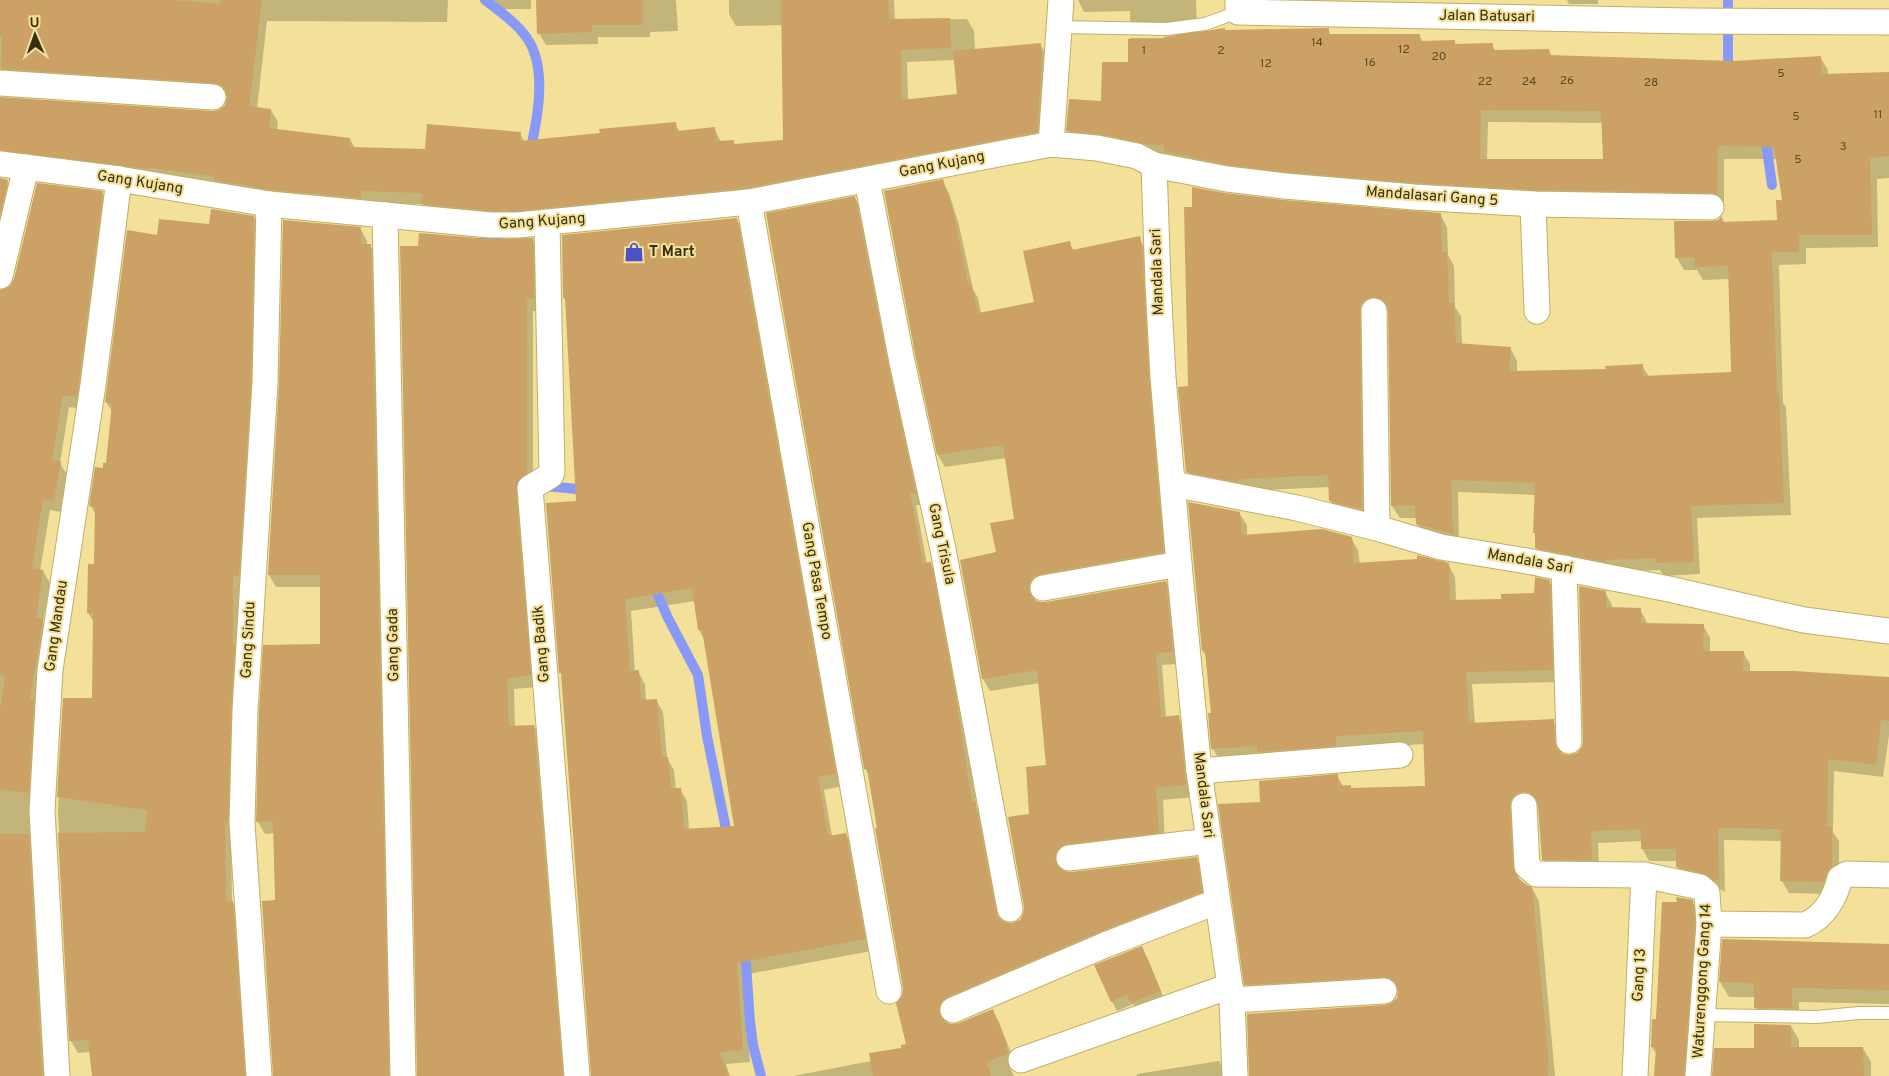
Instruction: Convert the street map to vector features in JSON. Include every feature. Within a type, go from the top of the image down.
[{"type":"street","points":[[1061,0],[1052,144],[1097,148],[1137,156],[1154,165]]},
{"type":"street","name":"Jalan Batusari","points":[[1238,6],[1690,21],[1889,22]]},
{"type":"street","points":[[0,83],[214,97]]},
{"type":"street","name":"Gang Kujang","points":[[0,164],[119,180],[270,204],[518,226],[749,202],[1052,144]]},
{"type":"street","name":"Mandalasari Gang 5","points":[[1154,165],[1227,179],[1284,186],[1414,197],[1534,204],[1711,207]]},
{"type":"street","name":"Mandala Sari","points":[[1154,165],[1162,358],[1179,564],[1199,771],[1216,902],[1231,993],[1235,1076]]},
{"type":"street","points":[[0,276],[26,167]]},
{"type":"street","name":"Gang Mandau","points":[[57,1076],[42,811],[50,670],[93,385],[119,180]]},
{"type":"street","name":"Gang Trisula","points":[[867,180],[902,362],[943,549],[1010,909]]},
{"type":"street","name":"Gang Pasa Tempo","points":[[749,202],[889,991]]},
{"type":"street","name":"Gang Sindu","points":[[259,1076],[242,823],[245,711],[265,384],[270,204]]},
{"type":"street","points":[[1534,204],[1537,311]]},
{"type":"street","name":"Gang Gada","points":[[385,215],[403,1076]]},
{"type":"street","name":"Gang Badik","points":[[547,223],[551,475],[530,488],[577,1076]]},
{"type":"street","points":[[1374,311],[1378,528]]},
{"type":"street","name":"Mandala Sari","points":[[1173,484],[1297,508],[1378,528],[1441,547],[1564,568],[1669,589],[1804,620],[1889,631]]},
{"type":"street","points":[[1043,588],[1179,564]]},
{"type":"street","points":[[1564,568],[1569,741]]},
{"type":"street","points":[[1199,771],[1400,755]]},
{"type":"street","name":"Waturenggong Gang 14","points":[[1524,806],[1527,866],[1536,874],[1644,875],[1700,886],[1707,893],[1709,924],[1698,1076]]},
{"type":"street","points":[[1069,858],[1209,841]]},
{"type":"street","points":[[1709,924],[1805,925],[1814,921],[1829,906],[1838,888],[1840,878],[1847,874],[1889,875]]},
{"type":"street","name":"Gang 13","points":[[1635,1076],[1644,875]]},
{"type":"street","points":[[953,1010],[1105,945],[1216,902]]},
{"type":"street","points":[[1021,1060],[1231,993],[1384,990]]},
{"type":"lane","points":[[1059,27],[1167,29],[1205,24],[1238,6]]},
{"type":"lane","points":[[1702,1015],[1817,1017],[1889,1012]]},
{"type":"building","points":[[0,0],[172,0],[220,4],[220,0],[262,0],[249,106],[271,109],[269,128],[350,138],[349,147],[425,149],[427,124],[521,132],[520,141],[600,133],[599,129],[676,122],[677,131],[715,127],[716,141],[734,140],[734,144],[783,140],[781,0],[888,0],[889,19],[950,18],[951,48],[901,50],[901,100],[957,94],[953,51],[1041,43],[1042,60],[1037,132],[747,188],[517,211],[491,211],[421,204],[422,193],[361,191],[361,198],[271,190],[214,180],[214,176],[0,150],[0,97],[212,111],[219,110],[225,105],[227,97],[226,90],[221,85],[214,83],[1,69]]},
{"type":"building","points":[[536,0],[643,0],[643,25],[592,25],[592,32],[537,34]]},
{"type":"building","points":[[1225,28],[1225,30],[1329,28],[1329,34],[1420,34],[1420,41],[1455,40],[1455,44],[1493,43],[1493,50],[1549,49],[1549,55],[1734,61],[1821,56],[1822,74],[1889,72],[1889,156],[1870,158],[1872,235],[1799,235],[1799,252],[1772,252],[1777,394],[1779,394],[1784,503],[1691,506],[1694,562],[1655,563],[1655,558],[1605,560],[1606,562],[1535,548],[1535,533],[1533,533],[1535,483],[1451,480],[1453,534],[1416,524],[1415,505],[1391,506],[1388,311],[1386,303],[1374,297],[1366,299],[1361,304],[1360,311],[1362,508],[1329,501],[1328,475],[1238,479],[1238,482],[1186,472],[1178,387],[1188,386],[1184,207],[1192,207],[1192,187],[1284,200],[1441,213],[1442,252],[1447,252],[1449,303],[1454,303],[1456,343],[1511,347],[1509,371],[1606,369],[1605,366],[1643,364],[1643,376],[1731,372],[1728,266],[1695,267],[1694,257],[1675,258],[1674,221],[1711,221],[1718,220],[1722,216],[1722,222],[1777,220],[1776,200],[1782,200],[1774,147],[1718,146],[1717,194],[1534,190],[1415,183],[1229,165],[1164,152],[1164,145],[1145,144],[1100,134],[1066,131],[1069,99],[1101,101],[1102,62],[1128,62],[1128,39],[1164,39],[1164,37]],"holes":[[[1481,110],[1601,111],[1603,159],[1480,159]]]},
{"type":"building","points":[[0,178],[8,180],[0,214]]},
{"type":"building","points":[[943,179],[953,211],[968,285],[971,284],[978,313],[1034,302],[1023,251],[1070,241],[1072,250],[1140,236],[1149,378],[1164,552],[1040,574],[1033,577],[1029,590],[1032,598],[1039,602],[1046,602],[1166,581],[1173,652],[1156,653],[1161,717],[1179,715],[1186,785],[1156,788],[1159,833],[1067,844],[1060,847],[1056,852],[1055,859],[1058,867],[1064,871],[1071,872],[1197,857],[1202,892],[1099,932],[947,997],[942,1001],[939,1008],[940,1015],[944,1021],[951,1024],[959,1023],[993,1009],[1005,1040],[1008,1054],[987,1062],[991,1076],[873,1076],[869,1053],[901,1048],[901,1045],[906,1044],[896,1003],[902,996],[903,988],[875,828],[877,828],[867,769],[864,769],[766,213],[855,196],[888,365],[916,493],[910,493],[923,563],[931,562],[954,686],[972,802],[975,802],[996,912],[999,919],[1012,923],[1020,920],[1024,907],[1008,817],[1029,814],[1026,767],[1046,765],[1037,670],[982,679],[960,560],[996,552],[990,523],[1014,519],[1003,445],[937,455],[916,359],[884,191]]},
{"type":"building","points":[[37,183],[103,191],[77,397],[63,395],[52,460],[61,461],[54,501],[43,499],[32,568],[43,570],[36,618],[43,619],[30,699],[34,699],[29,793],[0,789],[0,710],[5,676],[0,675],[0,290],[10,286],[14,279]]},
{"type":"building","points":[[211,209],[254,216],[251,382],[239,576],[233,576],[233,645],[235,645],[228,823],[225,823],[226,901],[233,901],[245,1076],[92,1076],[88,1040],[69,1041],[58,833],[145,832],[147,810],[57,797],[63,698],[92,698],[93,613],[87,613],[88,564],[94,564],[95,507],[89,506],[95,467],[103,468],[103,463],[106,463],[112,403],[105,402],[127,230],[157,235],[159,219],[209,224]]},
{"type":"building","points":[[737,218],[836,774],[818,777],[828,836],[846,833],[865,939],[737,963],[743,1050],[720,1052],[728,1076],[591,1076],[561,673],[559,673],[546,503],[576,501],[565,298],[563,298],[562,235]],"holes":[[[692,588],[698,630],[702,630],[734,826],[684,829],[681,788],[671,788],[668,757],[662,757],[657,699],[641,700],[639,670],[630,671],[625,599]]]},
{"type":"building","points":[[283,220],[361,227],[361,244],[371,244],[389,1076],[273,1076],[262,901],[275,900],[273,821],[256,822],[263,645],[320,644],[320,575],[268,575],[279,383]]},
{"type":"building","points":[[419,233],[490,239],[533,238],[534,299],[527,299],[527,473],[517,481],[516,489],[531,675],[507,678],[509,726],[534,725],[563,1076],[417,1076],[400,246],[418,246]]},
{"type":"building","points":[[1188,502],[1240,512],[1242,535],[1322,529],[1352,537],[1354,563],[1417,559],[1417,555],[1449,563],[1450,600],[1501,599],[1501,594],[1534,593],[1535,577],[1550,580],[1553,670],[1466,672],[1469,723],[1554,719],[1555,742],[1557,749],[1563,754],[1577,753],[1582,747],[1583,741],[1579,586],[1606,591],[1606,607],[1641,608],[1641,623],[1704,624],[1703,651],[1744,651],[1743,671],[1794,671],[1889,677],[1889,721],[1881,720],[1876,765],[1828,759],[1827,827],[1832,827],[1832,866],[1824,882],[1780,881],[1781,829],[1718,828],[1719,880],[1714,880],[1703,873],[1676,867],[1676,849],[1641,849],[1641,829],[1591,831],[1592,860],[1542,860],[1536,799],[1530,793],[1523,792],[1517,794],[1511,799],[1510,807],[1513,867],[1517,877],[1526,885],[1532,887],[1549,1066],[1547,1066],[1548,1076],[1249,1076],[1247,1014],[1385,1005],[1397,998],[1398,990],[1396,983],[1391,978],[1383,977],[1244,985],[1218,804],[1260,802],[1259,781],[1338,774],[1339,786],[1351,785],[1351,788],[1425,786],[1423,731],[1336,736],[1336,746],[1257,752],[1257,746],[1211,749],[1208,713],[1211,713],[1205,651],[1202,651]]},
{"type":"building","points":[[0,834],[29,834],[42,1076],[0,1076]]},
{"type":"building","points":[[1676,897],[1693,900],[1695,924],[1684,1076],[1654,1076],[1656,1048],[1651,1047],[1652,1019],[1656,1019],[1662,902],[1677,902]]},
{"type":"building","points":[[1722,939],[1889,944],[1889,990],[1792,988],[1792,1008],[1754,1008],[1754,983],[1719,982]]},
{"type":"building","points":[[1142,946],[1161,991],[1131,1003],[1127,994],[1111,1002],[1094,965]]},
{"type":"building","points":[[1754,1024],[1791,1025],[1791,1047],[1863,1047],[1864,1076],[1712,1076],[1714,1048],[1754,1048]]},
{"type":"waterway","points":[[485,0],[519,28],[531,45],[536,59],[539,74],[538,107],[530,152]]},
{"type":"waterway","points":[[1728,0],[1728,74]]},
{"type":"waterway","points":[[1765,135],[1772,185]]},
{"type":"waterway","points":[[476,245],[507,231],[515,223],[520,198]]},
{"type":"waterway","points":[[503,482],[588,491]]},
{"type":"waterway","points":[[652,582],[668,618],[698,675],[707,736],[728,839]]},
{"type":"waterway","points":[[745,949],[750,1022],[753,1045],[761,1076]]},
{"type":"place","name":"T Mart","points":[[634,252]]}]
